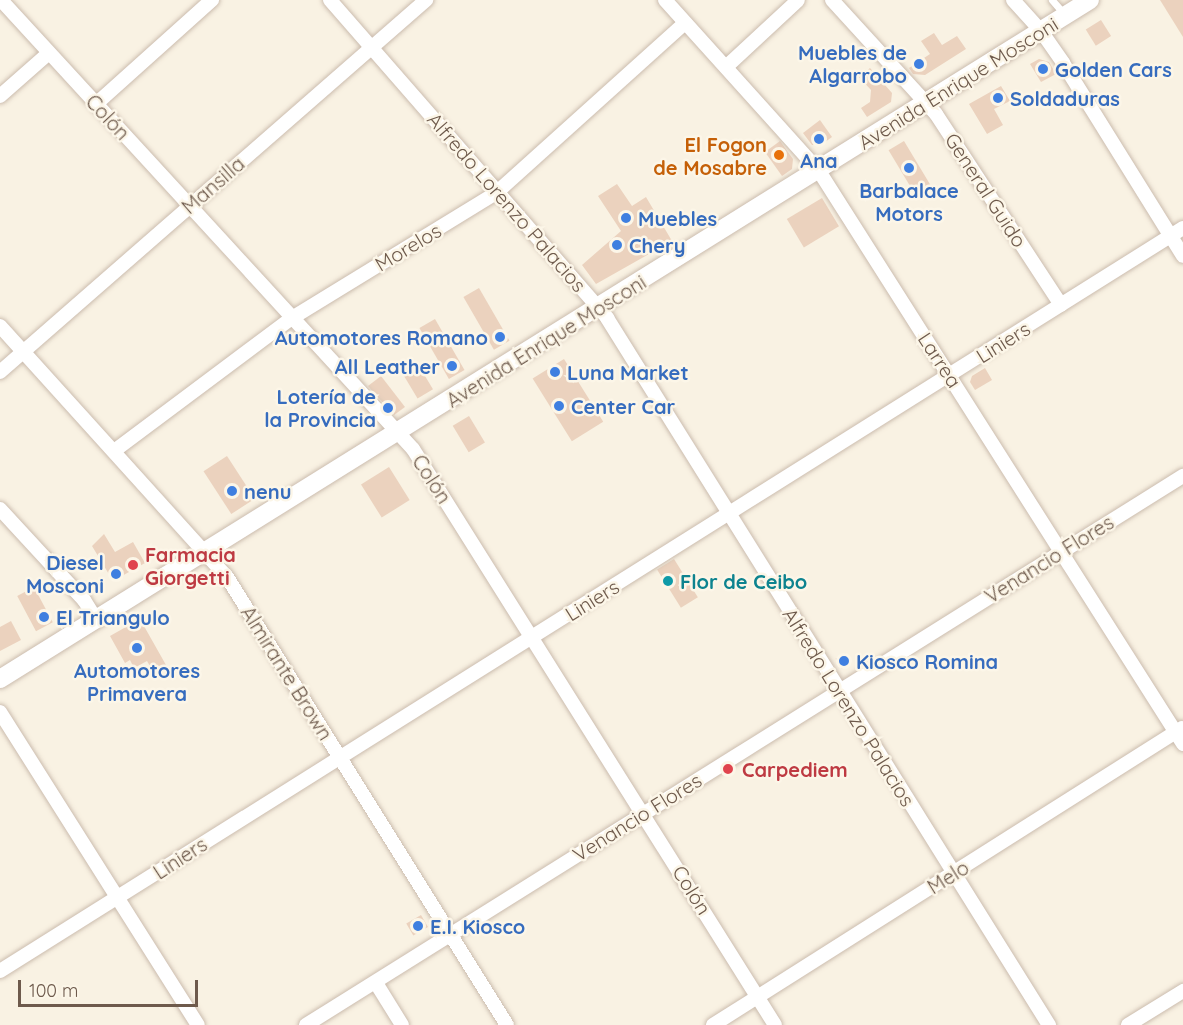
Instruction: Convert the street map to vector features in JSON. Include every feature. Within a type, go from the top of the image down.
[{"type":"main road","name":"Avenida Enrique Mosconi","points":[[0,679],[398,434],[1090,0]]},
{"type":"street","name":"Colón","points":[[2,0],[412,449],[534,637],[775,1025]]},
{"type":"street","points":[[96,104],[212,0]]},
{"type":"street","name":"Alfredo Lorenzo Palacios","points":[[330,0],[374,48],[496,193],[599,307],[730,514],[952,874],[1049,1025]]},
{"type":"street","name":"Mansilla","points":[[0,372],[189,205],[374,48],[426,0]]},
{"type":"street","name":"Larrea","points":[[664,0],[819,171],[1181,735]]},
{"type":"street","points":[[726,67],[798,0]]},
{"type":"street","name":"General Guido","points":[[832,0],[926,104],[1061,305]]},
{"type":"street","points":[[1013,0],[1041,31],[1183,256]]},
{"type":"street","name":"Morelos","points":[[114,451],[292,318],[496,193],[685,22]]},
{"type":"street","points":[[0,96],[49,52]]},
{"type":"street","name":"Liniers","points":[[0,971],[1183,228]]},
{"type":"street","name":"Almirante Brown","points":[[0,326],[227,577],[507,1025]]},
{"type":"street","name":"Venancio Flores","points":[[306,1025],[1061,550],[1183,476]]},
{"type":"street","points":[[0,509],[84,600],[96,619]]},
{"type":"street","points":[[0,712],[198,1025]]},
{"type":"street","name":"Melo","points":[[712,1025],[952,874],[1181,735]]},
{"type":"street","points":[[375,983],[402,1025]]},
{"type":"street","points":[[1128,1025],[1183,991]]},
{"type":"lane","points":[[1052,0],[1065,15]]},
{"type":"building","points":[[1160,0],[1183,0],[1183,37]]},
{"type":"building","points":[[1101,20],[1111,36],[1096,46],[1086,30]]},
{"type":"building","points":[[934,33],[942,45],[957,36],[966,49],[925,75],[913,74],[909,68],[930,54],[921,41]]},
{"type":"building","name":"Golden Cars","points":[[1039,59],[1049,62],[1056,74],[1041,82],[1030,64]]},
{"type":"building","points":[[870,68],[892,93],[891,102],[867,117],[861,108],[870,102],[871,90],[859,77]]},
{"type":"building","points":[[1001,86],[1010,101],[994,109],[1003,125],[987,134],[969,104]]},
{"type":"building","points":[[820,120],[832,137],[821,145],[812,145],[803,133]]},
{"type":"building","name":"El Fogon de Mosabre","points":[[780,141],[793,159],[792,169],[782,176],[765,152]]},
{"type":"building","name":"Barbalace Motors","points":[[904,141],[930,185],[915,194],[889,150]]},
{"type":"building","points":[[617,184],[632,206],[646,197],[672,241],[596,284],[582,265],[621,231],[598,196]]},
{"type":"building","points":[[822,198],[839,226],[804,247],[787,219]]},
{"type":"building","points":[[479,288],[510,341],[494,350],[463,297]]},
{"type":"building","points":[[435,319],[464,370],[449,379],[419,328]]},
{"type":"building","points":[[564,359],[603,422],[572,441],[533,379]]},
{"type":"building","points":[[416,361],[433,389],[418,399],[401,370]]},
{"type":"building","points":[[985,368],[992,380],[975,390],[970,382],[972,376]]},
{"type":"building","points":[[381,376],[405,407],[394,415],[368,386]]},
{"type":"building","points":[[469,416],[485,443],[469,452],[453,426]]},
{"type":"building","name":"nenu","points":[[227,456],[255,499],[231,514],[204,471]]},
{"type":"building","points":[[389,467],[410,500],[382,518],[361,484]]},
{"type":"building","points":[[104,534],[115,552],[133,542],[145,563],[113,581],[92,546]]},
{"type":"building","name":"Flor de Ceibo","points":[[674,559],[698,597],[681,608],[657,570]]},
{"type":"building","points":[[34,587],[53,622],[36,631],[17,596]]},
{"type":"building","name":"Automotores Primavera","points":[[140,619],[166,665],[154,673],[147,661],[134,668],[130,660],[125,663],[110,636]]},
{"type":"building","points":[[11,621],[21,640],[0,651],[0,627]]},
{"type":"building","name":"Kiosco Romina","points":[[845,653],[851,663],[842,669],[836,659]]},
{"type":"building","name":"E.I. Kiosco","points":[[421,915],[428,927],[413,936],[406,924]]},
{"type":"place","name":"Muebles de Algarrobo","points":[[919,64]]},
{"type":"place","name":"Golden Cars","points":[[1043,69]]},
{"type":"place","name":"Soldaduras","points":[[998,98]]},
{"type":"place","name":"Ana","points":[[819,139]]},
{"type":"place","name":"El Fogon de Mosabre","points":[[779,155]]},
{"type":"place","name":"Barbalace Motors","points":[[909,168]]},
{"type":"place","name":"Muebles","points":[[626,218]]},
{"type":"place","name":"Chery","points":[[617,245]]},
{"type":"place","name":"Automotores Romano","points":[[500,337]]},
{"type":"place","name":"All Leather","points":[[452,366]]},
{"type":"place","name":"Luna Market","points":[[555,372]]},
{"type":"place","name":"Center Car","points":[[559,406]]},
{"type":"place","name":"Lotería de la Provincia","points":[[388,408]]},
{"type":"place","name":"nenu","points":[[232,491]]},
{"type":"place","name":"Farmacia Giorgetti","points":[[133,565]]},
{"type":"place","name":"Diesel Mosconi","points":[[116,574]]},
{"type":"place","name":"Flor de Ceibo","points":[[668,581]]},
{"type":"place","name":"El Triangulo","points":[[44,617]]},
{"type":"place","name":"Automotores Primavera","points":[[137,648]]},
{"type":"place","name":"Kiosco Romina","points":[[844,661]]},
{"type":"place","name":"Carpediem","points":[[728,769]]},
{"type":"place","name":"E.I. Kiosco","points":[[418,926]]}]
